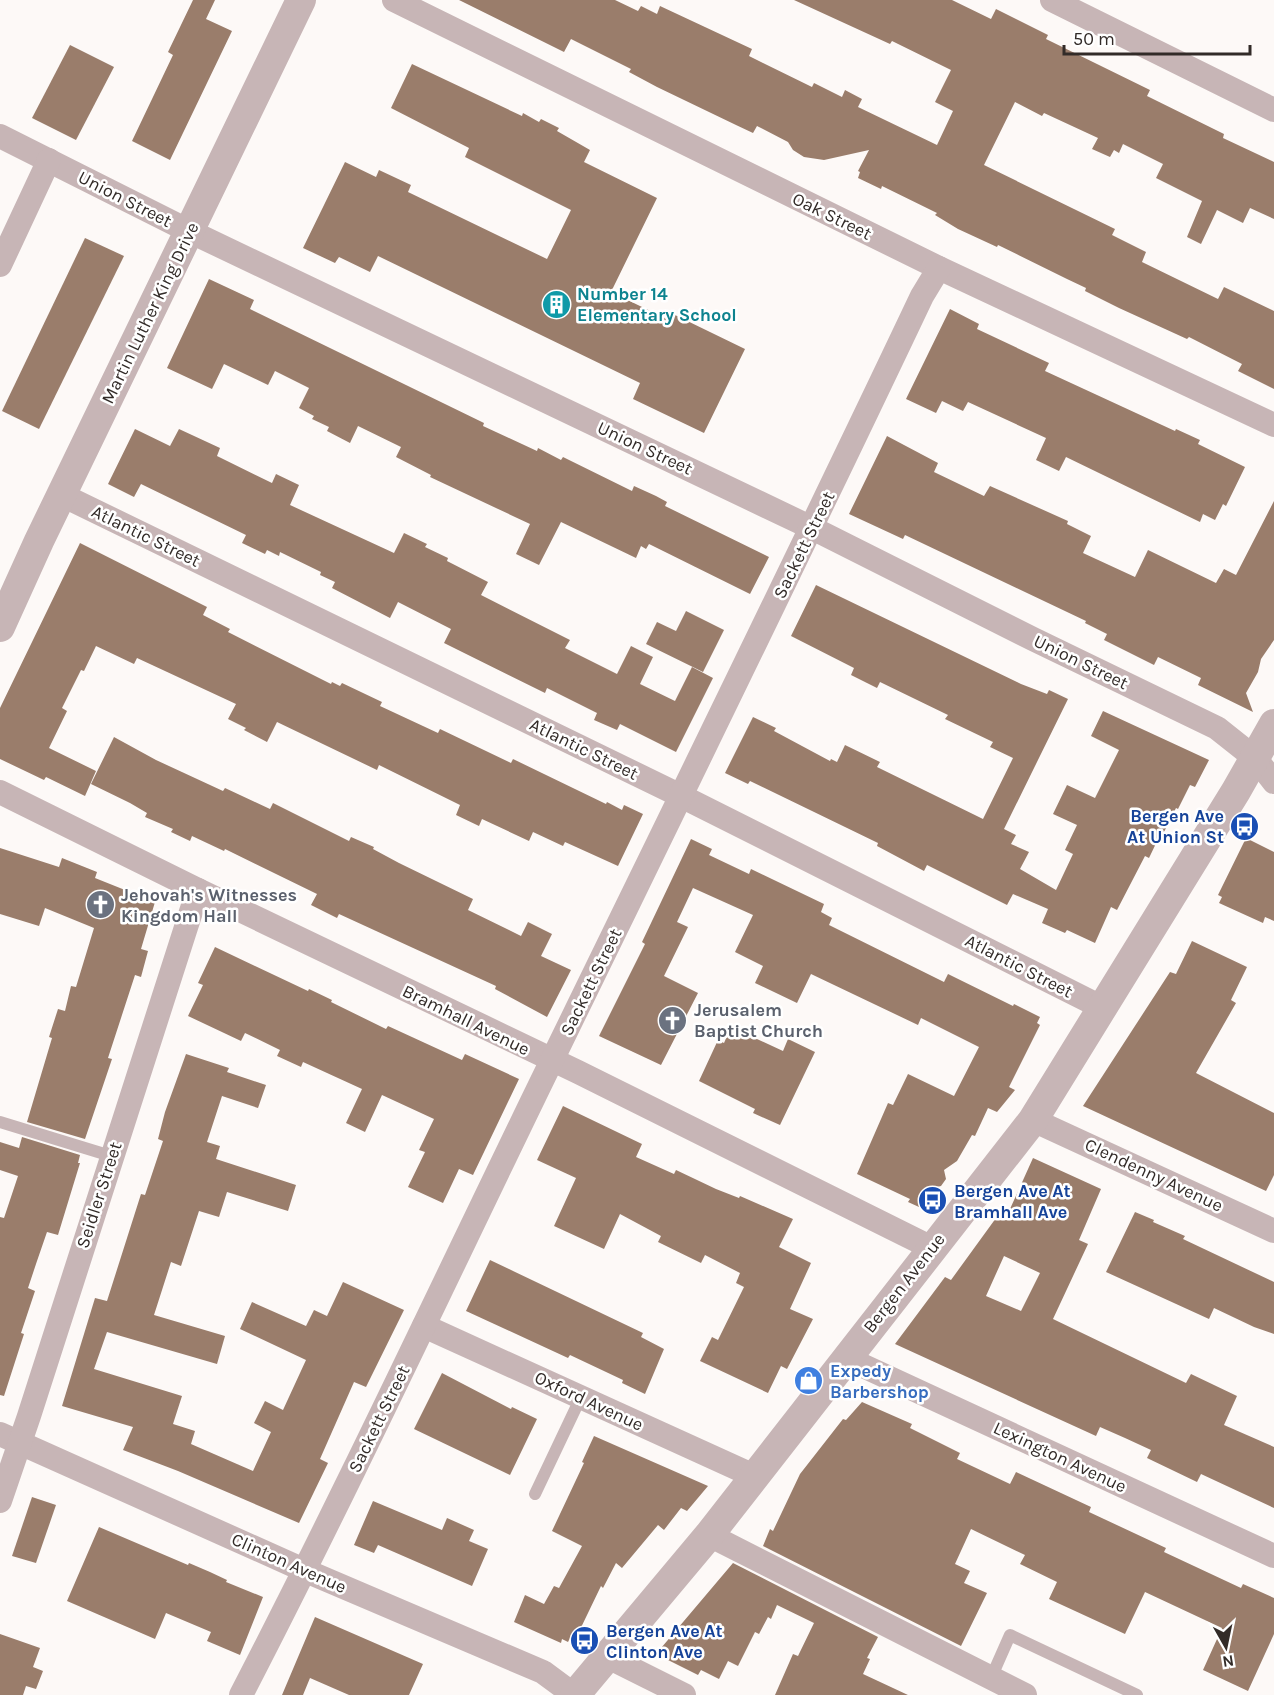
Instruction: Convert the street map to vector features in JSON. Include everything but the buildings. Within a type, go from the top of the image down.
[{"type":"street","name":"Martin Luther King Drive","points":[[0,627],[301,0]]},
{"type":"street","name":"Oak Street","points":[[394,0],[939,268],[1274,425]]},
{"type":"street","points":[[1052,0],[1274,110]]},
{"type":"street","name":"Union Street","points":[[0,136],[189,231],[812,528],[1217,728],[1256,759],[1274,782]]},
{"type":"street","points":[[0,265],[49,160]]},
{"type":"street","name":"Sackett Street","points":[[242,1695],[306,1571],[812,528],[922,296],[939,268]]},
{"type":"street","name":"Atlantic Street","points":[[62,495],[681,796],[1103,1008]]},
{"type":"street","name":"Bergen Avenue","points":[[574,1695],[709,1535],[1033,1120],[1256,759],[1274,724]]},
{"type":"street","name":"Bramhall Avenue","points":[[0,792],[552,1060],[932,1248]]},
{"type":"street","name":"Seidler Street","points":[[0,1502],[10,1439],[111,1156],[198,890]]},
{"type":"street","name":"Clendenny Avenue","points":[[1033,1120],[1274,1231]]},
{"type":"street","name":"Oxford Avenue","points":[[424,1326],[754,1476]]},
{"type":"street","name":"Lexington Avenue","points":[[846,1358],[1274,1556]]},
{"type":"street","name":"Clinton Avenue","points":[[10,1439],[306,1571],[543,1672],[574,1695]]},
{"type":"street","points":[[709,1535],[1025,1695]]},
{"type":"street","points":[[608,1657],[684,1695]]},
{"type":"lane","points":[[0,1122],[111,1156]]},
{"type":"lane","points":[[535,1494],[581,1397]]},
{"type":"lane","points":[[991,1678],[1010,1635],[1137,1695]]},
{"type":"place","name":"Number 14 Elementary School","points":[[556,304]]},
{"type":"place","name":"Bergen Ave At Union St","points":[[1245,826]]},
{"type":"place","name":"Jehovah's Witnesses Kingdom Hall","points":[[100,905]]},
{"type":"place","name":"Jerusalem Baptist Church","points":[[673,1020]]},
{"type":"place","name":"Bergen Ave At Bramhall Ave","points":[[933,1201]]},
{"type":"place","name":"Expedy Barbershop","points":[[809,1381]]},
{"type":"place","name":"Bergen Ave At Clinton Ave","points":[[585,1641]]}]
